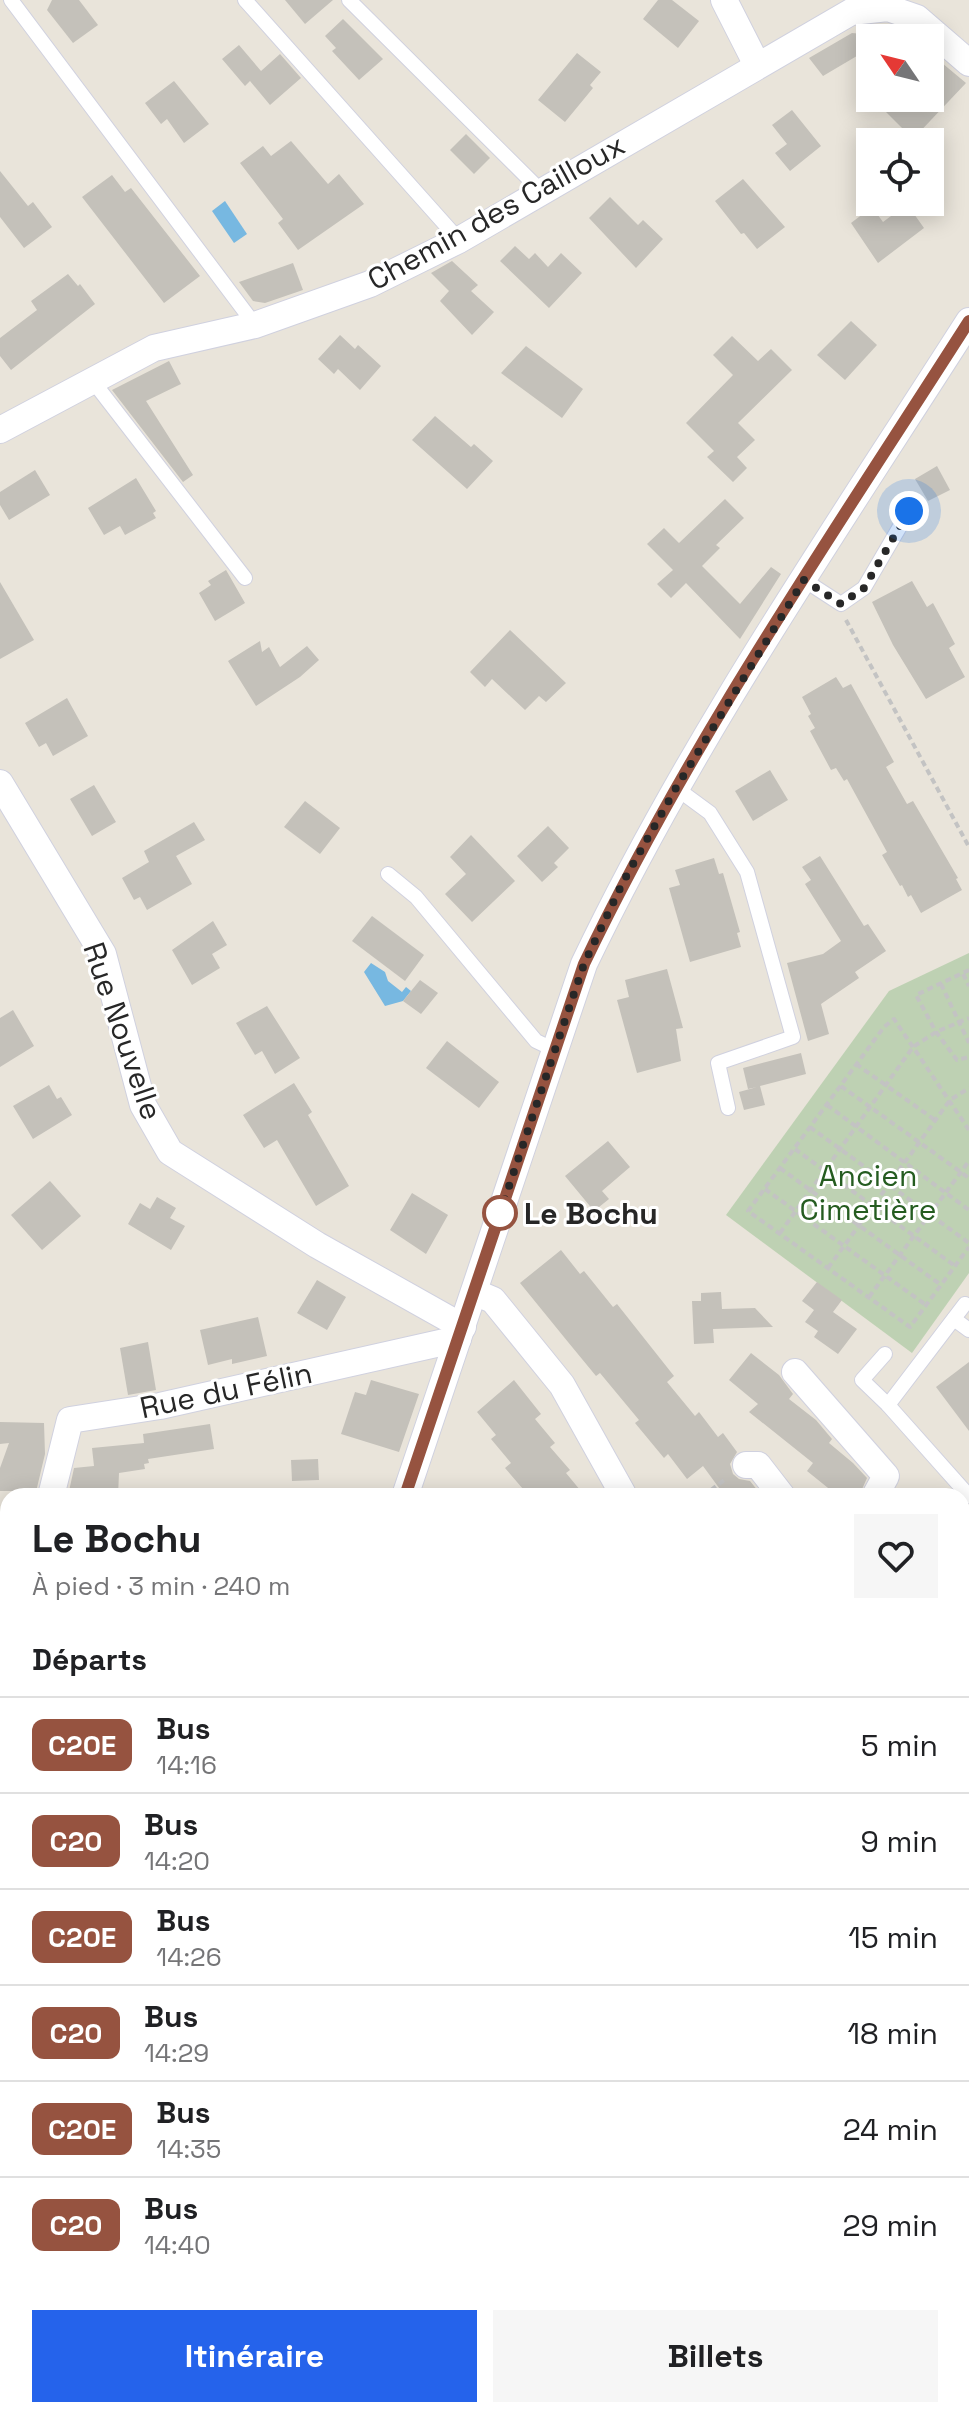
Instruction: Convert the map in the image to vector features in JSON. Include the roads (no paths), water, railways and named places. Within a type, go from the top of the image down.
[{"type":"street","points":[[724,0],[757,65]]},
{"type":"street","name":"Chemin des Cailloux","points":[[0,430],[154,348],[255,325],[370,284],[459,240],[851,12],[888,8],[917,18],[969,63]]},
{"type":"street","points":[[408,1488],[584,964],[623,882],[676,788],[804,580],[969,321]]},
{"type":"street","name":"Rue Nouvelle","points":[[0,783],[103,954],[143,1105],[170,1152],[460,1333]]},
{"type":"street","points":[[474,1292],[493,1300],[562,1385],[620,1488]]},
{"type":"street","name":"Rue du Félin","points":[[53,1488],[70,1420],[160,1406],[460,1333]]},
{"type":"street","points":[[795,1372],[886,1476],[879,1488]]},
{"type":"street","points":[[746,1465],[758,1465],[776,1488]]},
{"type":"lane","points":[[11,0],[255,325]]},
{"type":"lane","points":[[245,0],[459,240]]},
{"type":"lane","points":[[349,0],[541,191]]},
{"type":"lane","points":[[92,380],[245,578]]},
{"type":"lane","points":[[804,580],[841,604],[864,588],[909,511]]},
{"type":"lane","points":[[676,788],[710,813],[747,872],[793,1037],[718,1063],[728,1108]]},
{"type":"lane","points":[[388,874],[416,897],[536,1041],[555,1050]]},
{"type":"lane","points":[[888,1405],[965,1304]]},
{"type":"lane","points":[[954,1319],[969,1330]]},
{"type":"lane","points":[[885,1354],[862,1380],[962,1488]]},
{"type":"water","points":[[225,201],[247,234],[234,243],[212,211]]},
{"type":"water","points":[[371,963],[385,972],[388,981],[402,992],[406,987],[411,991],[403,1001],[385,1006],[364,972]]},
{"type":"place","name":"Le Bochu","points":[[500,1213]]},
{"type":"park label","name":"Ancien Cimetière","points":[[868,1192]]}]
